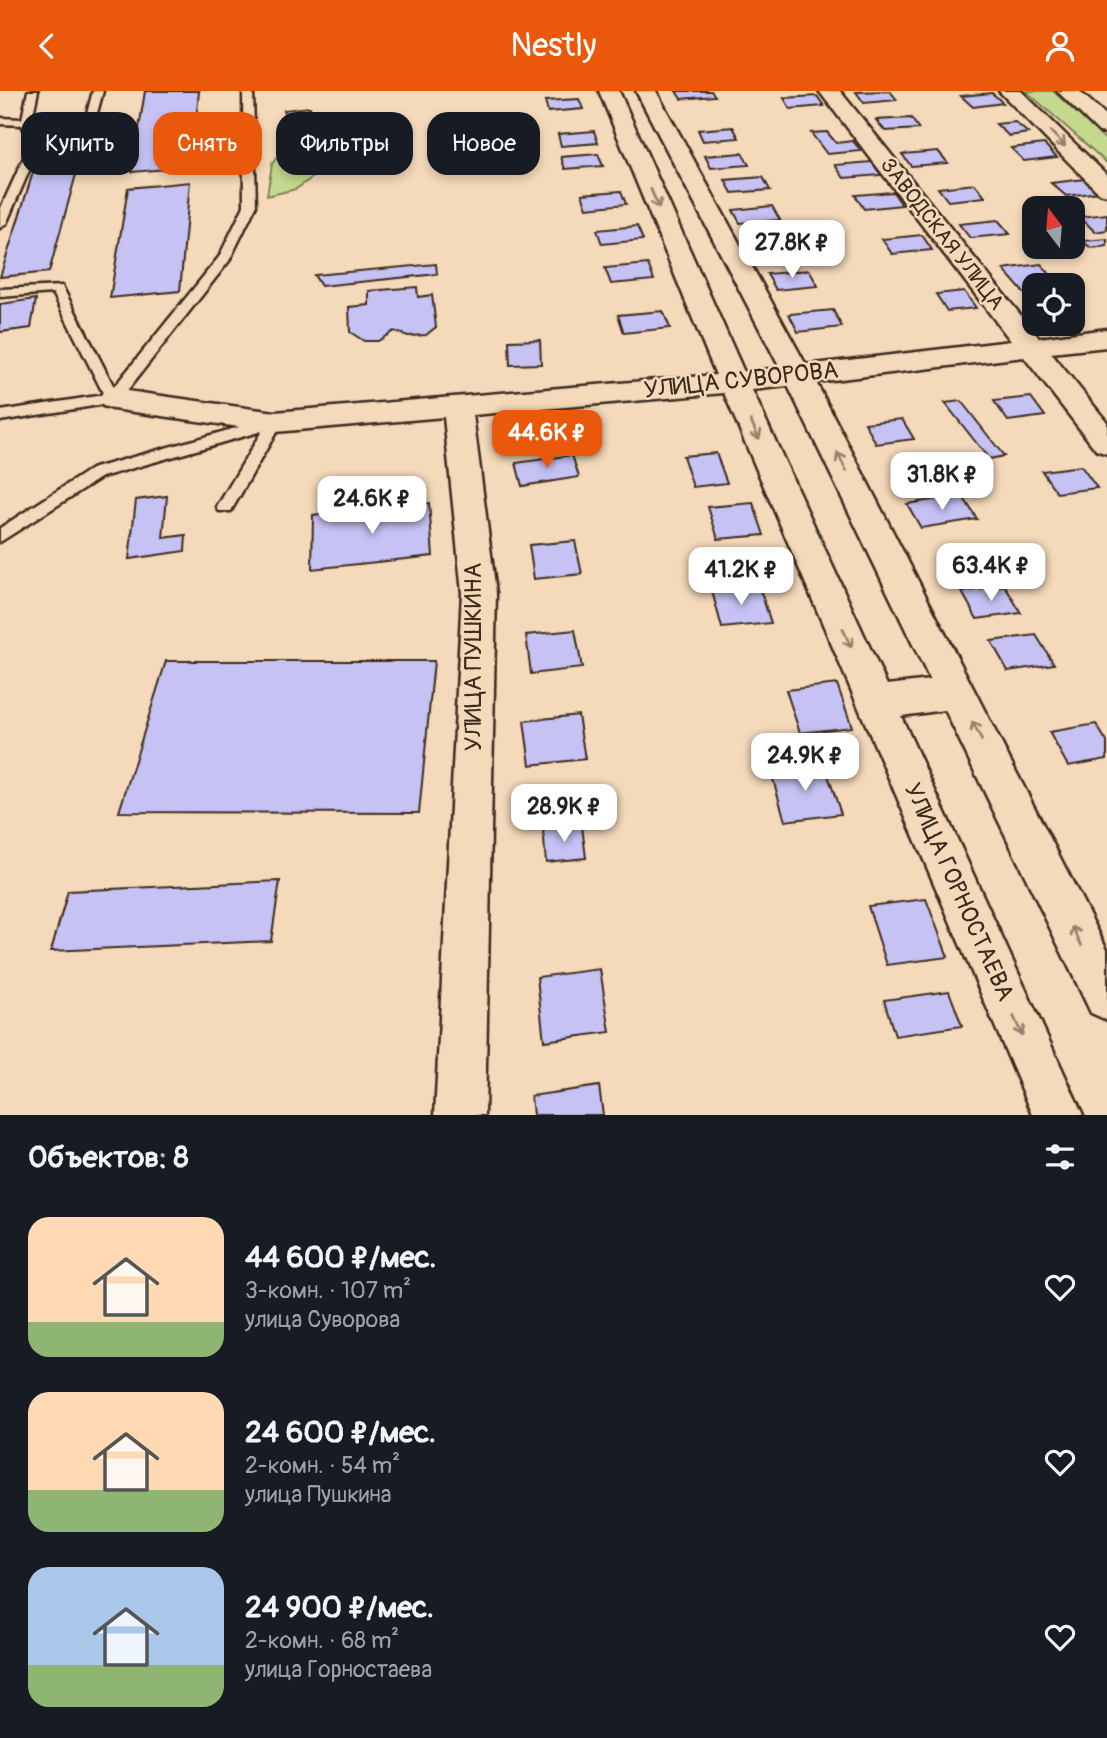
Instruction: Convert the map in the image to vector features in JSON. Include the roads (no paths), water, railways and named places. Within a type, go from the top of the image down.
[{"type":"street","name":"УЛИЦА ГОРНОСТАЕВА","points":[[609,91],[734,383],[1058,1115]]},
{"type":"street","points":[[646,91],[797,374],[958,692],[1107,997]]},
{"type":"street","name":"ЗАВОДСКАЯ УЛИЦА","points":[[829,91],[1107,443]]},
{"type":"street","points":[[1009,91],[1107,188]]},
{"type":"street","points":[[1067,91],[1107,127]]},
{"type":"street","name":"УЛИЦА СУВОРОВА","points":[[113,398],[275,422],[457,409],[734,383],[1107,338]]},
{"type":"street","name":"УЛИЦА ПУШКИНА","points":[[457,409],[479,593],[460,1115]]},
{"type":"street","points":[[876,703],[958,692]]},
{"type":"lane","points":[[28,112],[33,91]]},
{"type":"lane","points":[[92,112],[98,91]]},
{"type":"lane","points":[[0,293],[57,289],[113,398],[225,258],[250,206],[248,91]]},
{"type":"lane","points":[[0,121],[21,122]]},
{"type":"lane","points":[[0,224],[21,175]]},
{"type":"lane","name":"УЛИЦА СУВОРОВА","points":[[0,416],[113,398]]},
{"type":"lane","points":[[225,507],[275,422]]},
{"type":"lane","points":[[0,536],[97,473],[275,422]]}]
